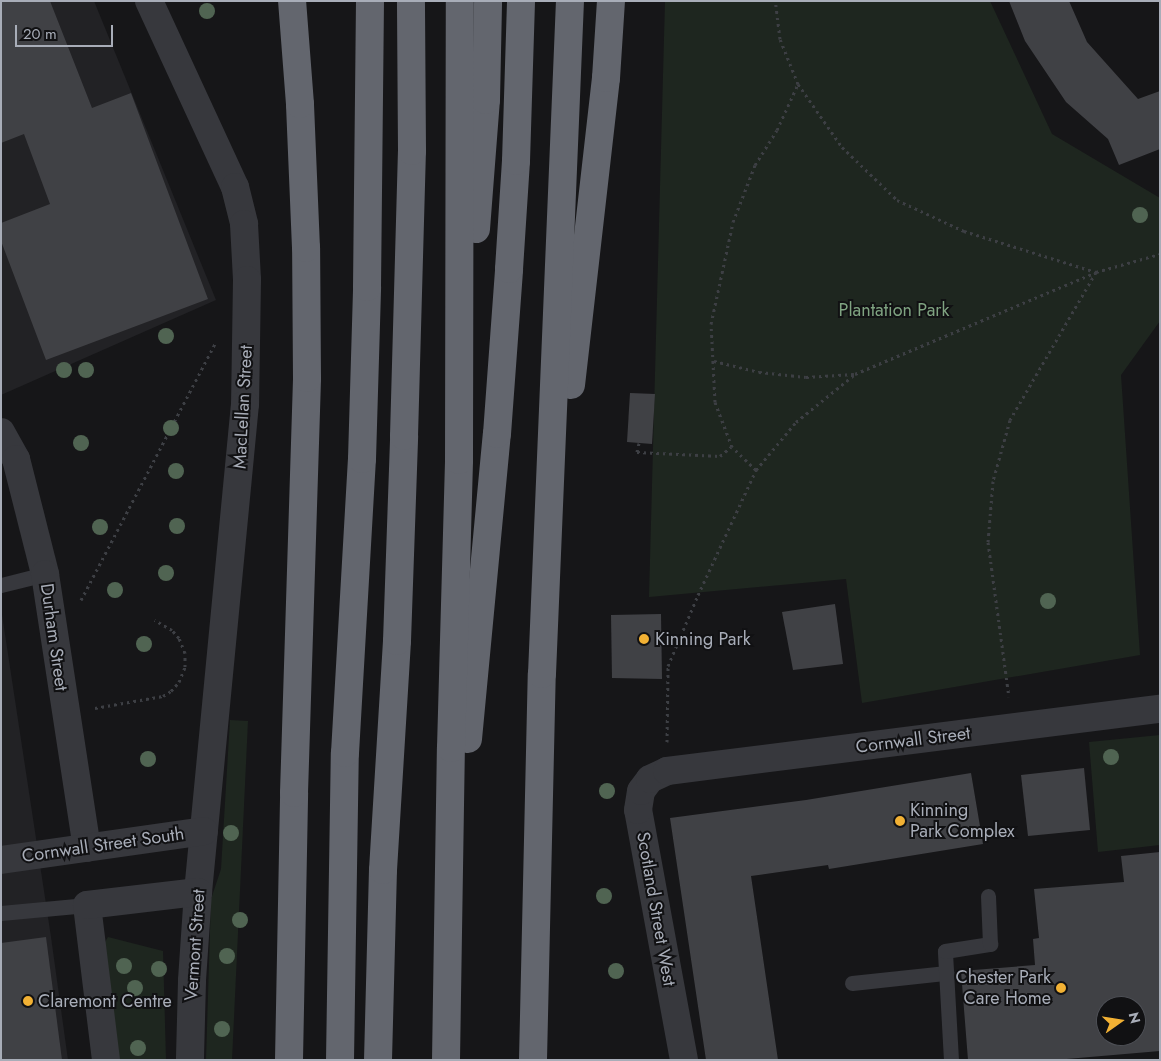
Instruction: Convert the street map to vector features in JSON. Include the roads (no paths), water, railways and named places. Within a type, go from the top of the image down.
[{"type":"highway","points":[[289,1060],[294,794],[307,378],[306,248],[300,104],[292,1]]},
{"type":"highway","points":[[340,1060],[345,752],[362,468],[367,286],[370,1]]},
{"type":"highway","points":[[378,1060],[384,870],[396,641],[404,426],[412,151],[411,1]]},
{"type":"highway","points":[[446,1060],[451,748],[459,460],[460,1]]},
{"type":"highway","points":[[459,460],[486,100],[488,1]]},
{"type":"highway","points":[[448,960],[498,425],[516,162],[521,1]]},
{"type":"highway","points":[[533,1060],[545,613],[570,1]]},
{"type":"highway","points":[[545,613],[606,78],[611,1]]},
{"type":"street","name":"MacLellan Street","points":[[148,1],[235,187],[244,224],[247,280],[245,404],[204,831]]},
{"type":"street","name":"Durham Street","points":[[1,432],[16,459],[45,574],[87,848]]},
{"type":"street","name":"Cornwall Street","points":[[667,771],[1160,709]]},
{"type":"street","name":"Scotland Street West","points":[[667,771],[650,779],[641,791],[638,810],[684,1060]]},
{"type":"street","name":"Cornwall Street South","points":[[1,860],[204,831]]},
{"type":"street","name":"Vermont Street","points":[[190,1060],[192,981],[204,831]]},
{"type":"street","points":[[106,1060],[87,905],[198,892]]},
{"type":"lane","points":[[1,585],[45,574]]},
{"type":"lane","points":[[951,1060],[945,951],[990,944],[988,896]]},
{"type":"lane","points":[[1,912],[87,905]]},
{"type":"lane","points":[[852,983],[946,972]]},
{"type":"place","name":"Kinning Park","points":[[644,639]]},
{"type":"place","name":"Kinning Park Complex","points":[[900,821]]},
{"type":"place","name":"Chester Park Care Home","points":[[1061,988]]},
{"type":"place","name":"Claremont Centre","points":[[28,1001]]},
{"type":"park label","name":"Plantation Park","points":[[894,310]]}]
